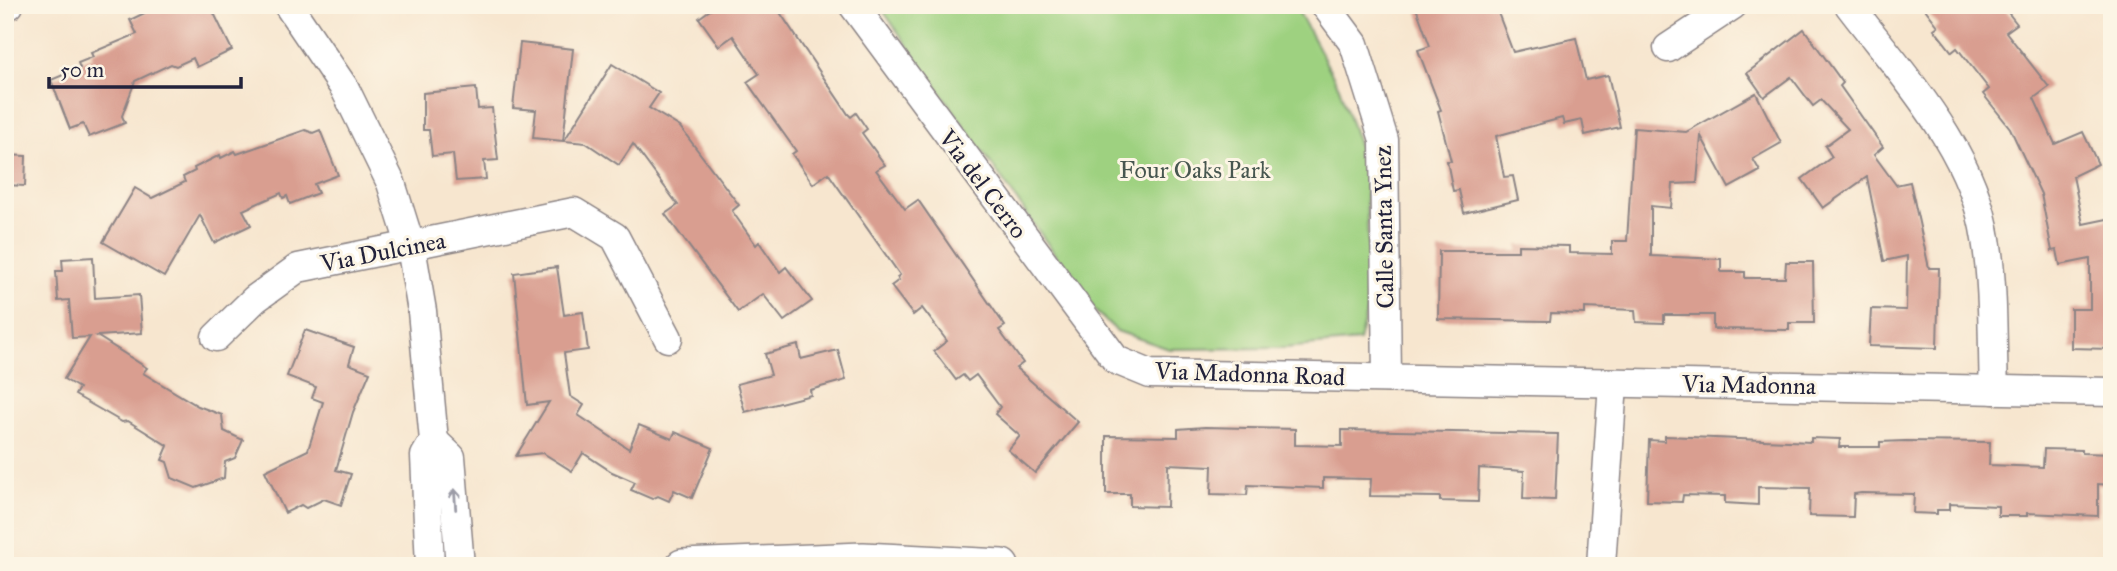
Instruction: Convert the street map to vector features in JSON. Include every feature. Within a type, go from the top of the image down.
[{"type":"street","points":[[288,5],[345,89],[391,183],[411,247],[422,311],[433,440],[425,456],[430,566]]},
{"type":"street","name":"Via del Cerro","points":[[853,5],[1116,360]]},
{"type":"street","name":"Calle Santa Ynez","points":[[1325,5],[1354,44],[1384,140],[1387,378]]},
{"type":"street","points":[[1668,48],[1733,5]]},
{"type":"street","points":[[1849,5],[1943,130],[1970,184],[1986,237],[1994,390]]},
{"type":"street","name":"Via Dulcinea","points":[[216,337],[255,299],[298,268],[574,212],[615,237],[668,338]]},
{"type":"street","name":"Via Madonna Road","points":[[1116,360],[1150,373],[1387,378]]},
{"type":"street","name":"Via Madonna","points":[[1387,378],[2112,392]]},
{"type":"street","points":[[1601,566],[1613,383]]},
{"type":"street","points":[[433,440],[451,457],[460,566]]},
{"type":"street","points":[[682,566],[863,559],[1002,566]]},
{"type":"green space","name":"Four Oaks Park","points":[[879,5],[1295,5],[1339,87],[1365,165],[1370,298],[1359,341],[1285,348],[1169,349],[1117,331],[1095,311]]},
{"type":"building","points":[[161,5],[210,5],[232,50],[197,67],[193,58],[176,66],[171,64],[135,81],[122,116],[125,123],[89,137],[83,124],[70,129],[51,80],[80,68],[78,63],[93,57],[91,53],[137,34],[130,20]]},
{"type":"building","points":[[717,5],[775,5],[848,114],[851,117],[856,113],[867,129],[862,133],[885,165],[876,170],[905,209],[918,200],[1005,326],[999,330],[1023,363],[1016,368],[1078,422],[1035,473],[1008,450],[1020,436],[995,414],[1000,407],[976,375],[968,381],[963,375],[956,380],[934,351],[947,341],[922,308],[913,315],[891,286],[899,280],[897,277],[900,275],[828,173],[813,184],[792,154],[796,151],[747,82],[759,74],[733,36],[719,46],[699,18]]},
{"type":"building","points":[[1415,5],[1495,5],[1513,52],[1576,38],[1586,80],[1608,75],[1620,127],[1585,135],[1582,120],[1564,124],[1562,118],[1496,136],[1504,177],[1513,176],[1518,200],[1464,213],[1459,190],[1453,191],[1447,161],[1451,161],[1438,111],[1441,110],[1418,50],[1430,46]]},
{"type":"building","points":[[1922,5],[2002,5],[2017,24],[2006,32],[2049,87],[2034,98],[2055,144],[2083,132],[2098,164],[2073,176],[2083,224],[2112,218],[2112,349],[2071,348],[2071,309],[2090,309],[2090,259],[2060,265],[2057,250],[2052,251],[2041,194],[2010,128],[1983,94],[1989,89],[1957,48],[1952,52],[1934,29],[1938,26]]},
{"type":"building","points":[[1804,29],[1843,83],[1840,86],[1883,147],[1874,155],[1896,185],[1910,182],[1929,268],[1939,268],[1937,348],[1869,346],[1871,309],[1906,310],[1907,256],[1884,261],[1867,177],[1823,208],[1802,179],[1832,157],[1825,146],[1848,129],[1821,100],[1813,106],[1791,77],[1764,97],[1747,73]]},
{"type":"building","points":[[520,43],[573,49],[563,141],[533,138],[536,110],[513,108]]},
{"type":"building","points":[[612,64],[659,93],[649,108],[680,127],[739,205],[732,211],[756,245],[759,242],[780,272],[786,267],[812,301],[784,321],[763,294],[738,312],[665,214],[678,205],[633,144],[619,165],[586,143],[564,141]]},
{"type":"building","points":[[476,88],[478,109],[492,108],[498,160],[484,161],[486,179],[456,181],[453,154],[432,156],[429,130],[423,130],[423,93]]},
{"type":"building","points":[[1756,93],[1781,143],[1753,159],[1760,171],[1729,188],[1701,136],[1697,183],[1673,184],[1671,208],[1651,206],[1651,256],[1721,259],[1721,272],[1745,272],[1745,278],[1785,278],[1786,262],[1813,262],[1814,323],[1789,323],[1789,330],[1713,329],[1713,315],[1664,315],[1664,323],[1636,322],[1635,310],[1585,308],[1585,314],[1551,313],[1550,321],[1438,319],[1439,251],[1518,251],[1518,245],[1569,246],[1569,253],[1612,254],[1612,241],[1627,241],[1634,128],[1686,132]]},
{"type":"building","points":[[305,130],[313,133],[320,130],[338,175],[314,184],[318,193],[290,204],[287,196],[283,198],[281,193],[243,210],[251,225],[214,243],[200,215],[164,277],[103,242],[135,188],[152,198],[185,182],[183,177],[195,171],[194,168],[220,155],[221,158],[235,151],[237,154]]},
{"type":"building","points":[[5,155],[26,156],[25,186],[5,185]]},
{"type":"building","points":[[93,257],[95,298],[139,295],[142,333],[97,336],[147,368],[143,373],[198,406],[222,415],[224,431],[243,440],[235,458],[225,462],[224,478],[196,488],[172,478],[167,462],[162,460],[168,446],[128,421],[122,422],[75,395],[79,388],[64,379],[90,337],[72,338],[69,300],[58,301],[56,271],[63,271],[62,259]]},
{"type":"building","points":[[557,267],[564,315],[583,312],[588,350],[564,353],[570,396],[584,405],[578,415],[629,449],[639,425],[672,439],[675,432],[713,448],[692,498],[674,490],[669,501],[658,496],[652,499],[631,490],[635,482],[612,472],[583,453],[572,471],[543,453],[516,456],[549,402],[527,405],[514,273]]},
{"type":"building","points":[[305,330],[354,347],[349,364],[370,372],[353,412],[336,470],[351,474],[341,505],[324,499],[306,508],[301,505],[285,513],[265,471],[308,450],[323,402],[312,398],[316,387],[287,376]]},
{"type":"building","points":[[798,345],[801,359],[838,350],[846,380],[810,390],[811,395],[745,412],[737,384],[771,375],[765,354]]},
{"type":"building","points":[[1178,429],[1295,429],[1295,445],[1342,446],[1342,430],[1558,434],[1555,500],[1523,499],[1524,471],[1479,468],[1478,502],[1440,501],[1440,497],[1370,496],[1371,479],[1323,478],[1323,488],[1248,485],[1247,495],[1211,494],[1212,466],[1168,464],[1167,507],[1130,506],[1130,494],[1106,494],[1106,436],[1178,437]]},
{"type":"building","points":[[1665,436],[1811,442],[1811,438],[1840,439],[1839,447],[1880,447],[1880,442],[1905,441],[1990,442],[1989,465],[2043,467],[2044,449],[2082,450],[2082,453],[2112,454],[2111,485],[2098,484],[2098,516],[2027,513],[2027,516],[1998,516],[1998,506],[1949,504],[1949,510],[1937,510],[1937,514],[1913,513],[1914,494],[1861,493],[1854,494],[1853,517],[1809,516],[1810,488],[1758,487],[1758,505],[1725,503],[1725,496],[1683,495],[1682,502],[1647,501],[1649,440],[1665,441]]}]
